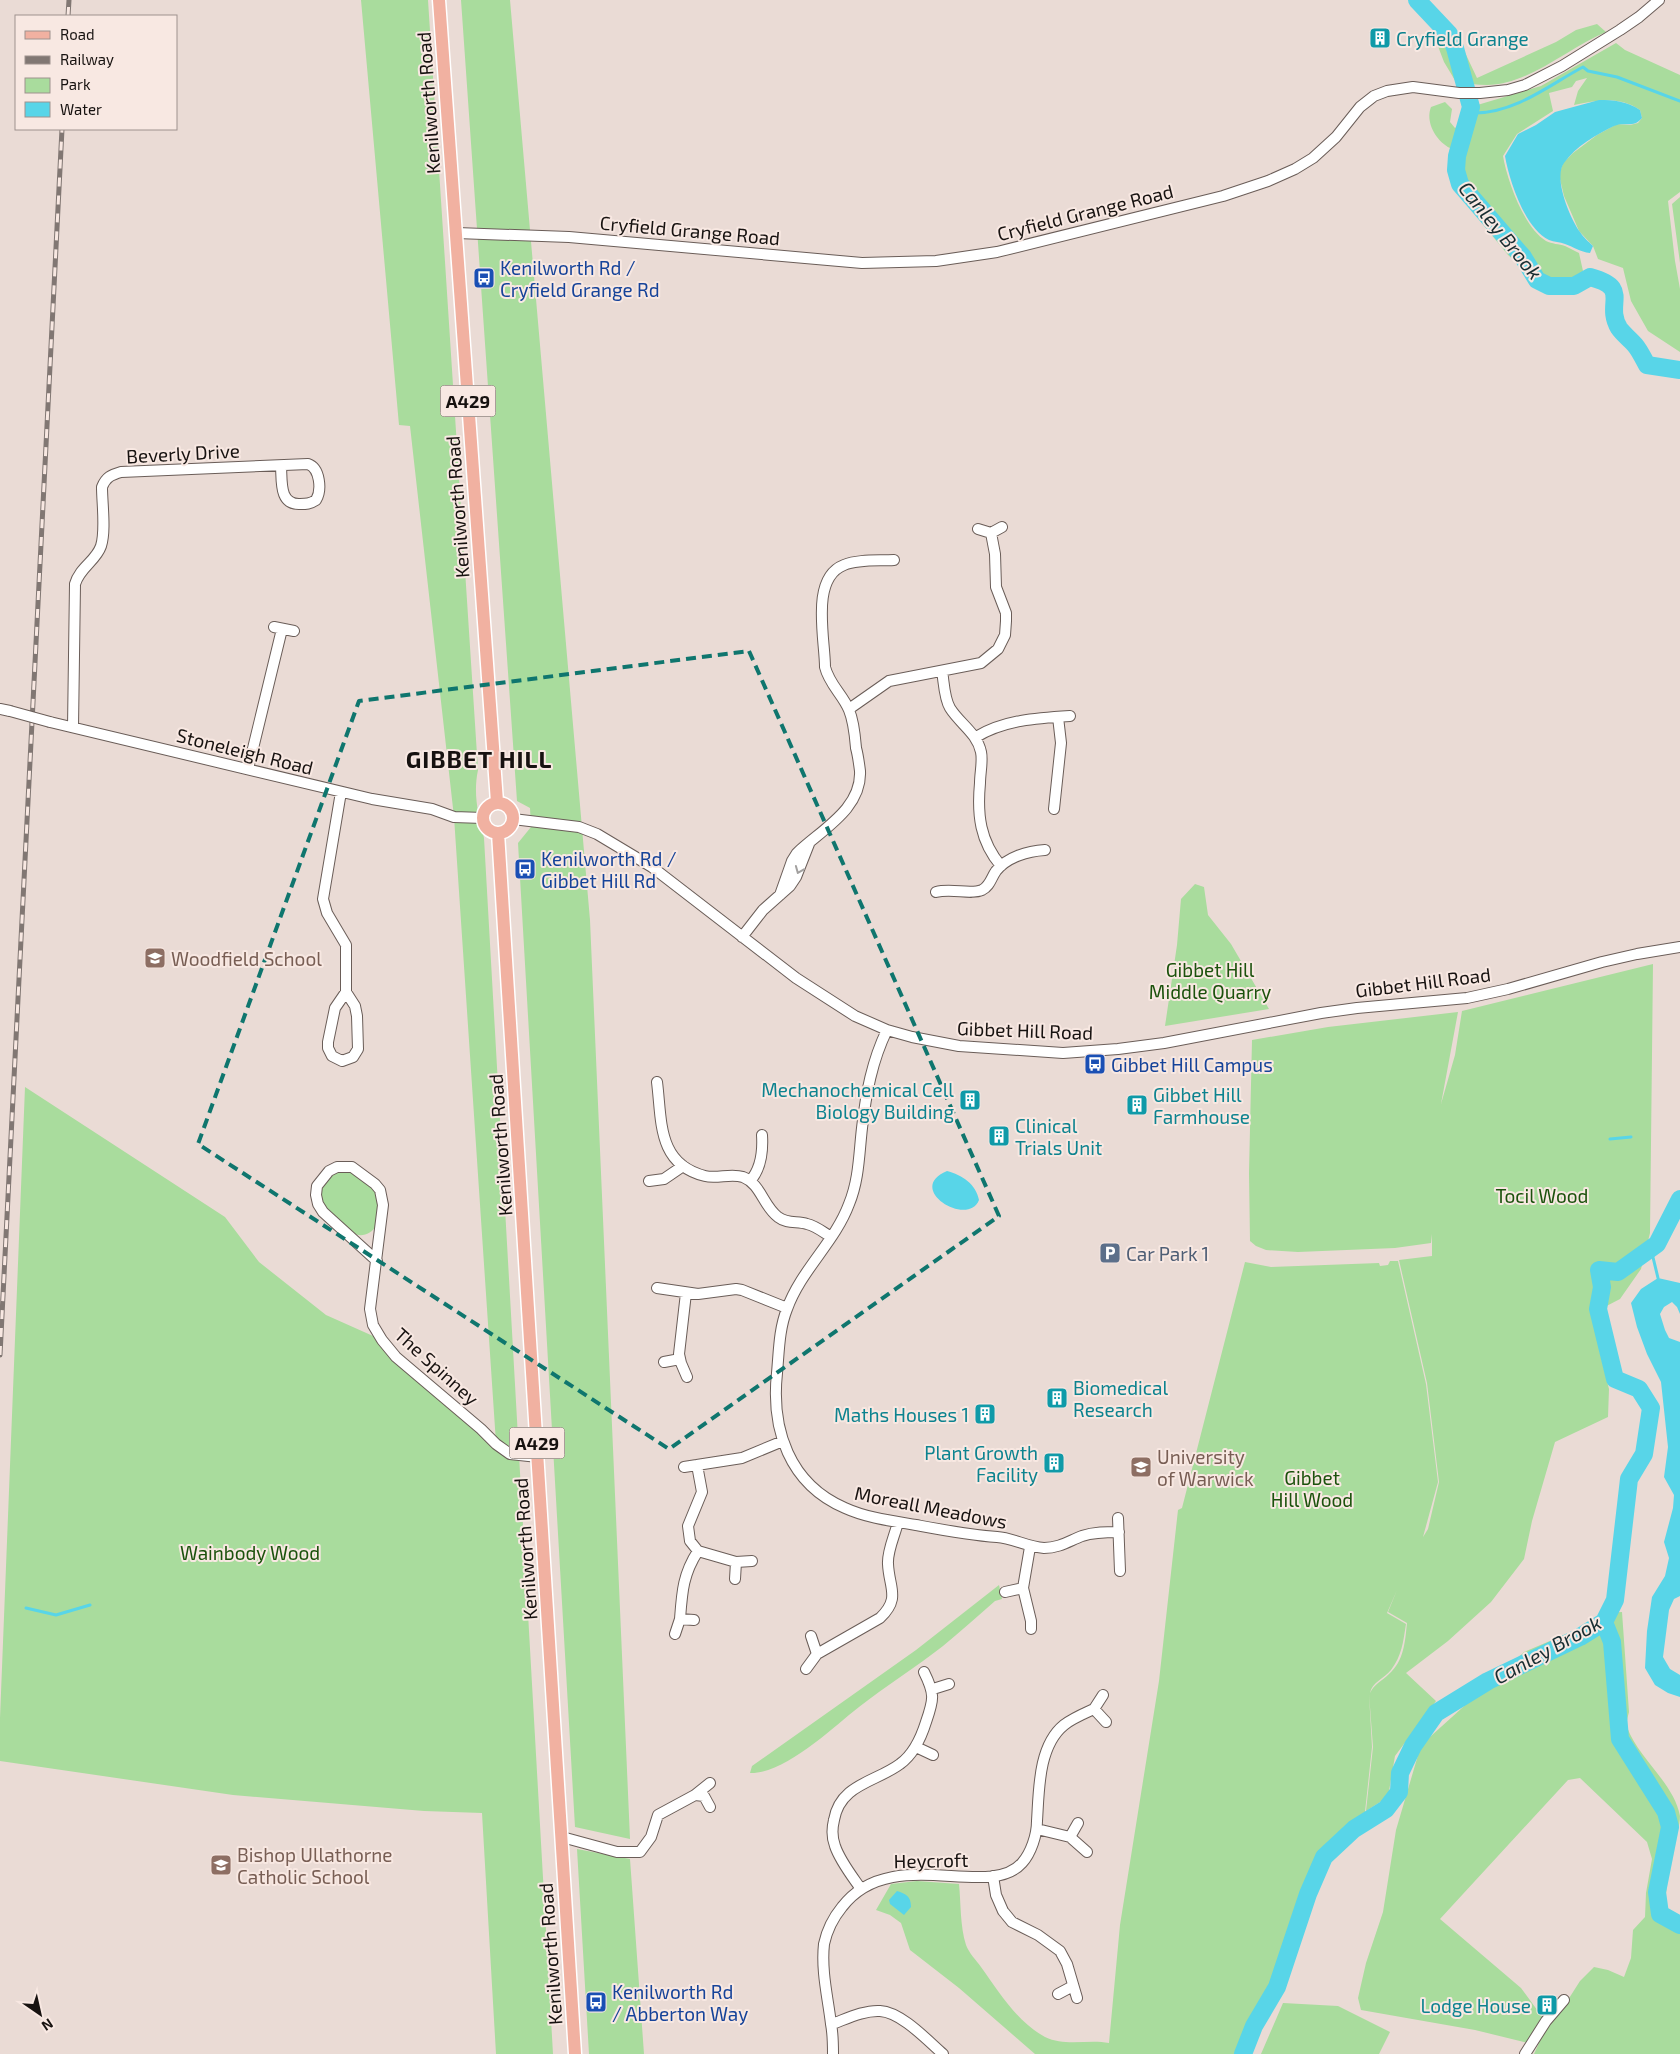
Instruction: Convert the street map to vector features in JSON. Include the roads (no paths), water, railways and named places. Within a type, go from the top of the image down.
[{"type":"main road","name":"Kenilworth Road","points":[[439,0],[497,802]]},
{"type":"main road","points":[[497,802],[507,806],[514,819],[508,829],[498,833],[488,828],[483,818],[487,807],[497,802]]},
{"type":"main road","name":"Kenilworth Road","points":[[498,833],[575,2054]]},
{"type":"street","name":"Cryfield Grange Road","points":[[457,232],[569,238],[862,263],[958,259],[1096,228],[1223,196],[1268,181],[1295,169],[1313,158],[1336,137],[1360,107],[1374,96],[1387,90],[1413,87],[1459,93],[1508,90],[1538,79],[1620,30],[1639,17],[1658,0]]},
{"type":"street","name":"Beverly Drive","points":[[73,727],[75,584],[82,569],[94,557],[101,545],[102,487],[105,480],[109,476],[121,472],[308,464],[312,465],[318,476],[316,500],[309,504],[294,504],[287,501],[283,494],[281,466]]},
{"type":"street","points":[[978,530],[991,533],[1002,527]]},
{"type":"street","points":[[849,709],[889,681],[981,663],[998,649],[1005,635],[1006,613],[996,587],[995,554],[991,533]]},
{"type":"street","points":[[742,937],[763,910],[780,895],[792,861],[810,840],[839,816],[850,804],[856,792],[860,771],[852,721],[849,709],[828,678],[825,667],[822,598],[825,584],[834,571],[846,564],[894,560]]},
{"type":"street","points":[[248,769],[278,628],[294,631]]},
{"type":"street","points":[[942,671],[946,699],[950,709],[976,737],[982,756],[978,803],[979,818],[989,850],[1001,866]]},
{"type":"street","name":"Stoneleigh Road","points":[[5,710],[341,792],[432,809],[454,817],[483,818]]},
{"type":"street","points":[[976,737],[988,730],[1003,725],[1035,719],[1070,716]]},
{"type":"street","points":[[1054,809],[1061,743],[1058,717]]},
{"type":"street","points":[[341,792],[323,899],[328,914],[346,945],[346,992],[357,1010],[358,1049],[353,1057],[342,1060],[332,1056],[328,1048],[328,1042],[335,1008],[346,992]]},
{"type":"street","name":"Gibbet Hill Road","points":[[514,819],[580,827],[603,837],[652,867],[742,937],[828,1000],[855,1016],[887,1030],[919,1039],[998,1050],[1063,1053],[1118,1050],[1164,1044],[1339,1011],[1466,998],[1508,989],[1602,962],[1680,947]]},
{"type":"street","points":[[936,892],[949,889],[980,891],[989,885],[1001,866],[1030,852],[1045,850]]},
{"type":"street","name":"Moreall Meadows","points":[[887,1030],[870,1075],[865,1102],[858,1172],[852,1196],[844,1216],[810,1266],[787,1308],[782,1325],[775,1390],[776,1414],[783,1441],[797,1469],[821,1494],[844,1508],[860,1514],[978,1536],[1004,1537],[1030,1547],[1053,1547],[1092,1534],[1119,1532]]},
{"type":"street","points":[[657,1082],[665,1144],[683,1166],[706,1176],[737,1176],[750,1181],[759,1190],[778,1217],[787,1222],[813,1226],[830,1237]]},
{"type":"street","points":[[660,1106],[671,1104]]},
{"type":"street","points":[[750,1181],[759,1166],[763,1148],[762,1135]]},
{"type":"street","points":[[649,1181],[664,1179],[683,1166]]},
{"type":"street","name":"The Spinney","points":[[377,1261],[322,1212],[318,1204],[316,1195],[318,1186],[329,1171],[337,1167],[352,1167],[380,1190],[383,1205],[377,1261],[370,1309],[373,1325],[382,1340],[396,1357],[496,1444],[510,1454],[538,1457]]},
{"type":"street","points":[[657,1288],[705,1294],[742,1290],[787,1308]]},
{"type":"street","points":[[686,1293],[680,1337],[680,1359],[687,1377]]},
{"type":"street","points":[[664,1362],[680,1359]]},
{"type":"street","points":[[684,1467],[742,1458],[783,1441]]},
{"type":"street","points":[[697,1465],[702,1492],[687,1531],[690,1541],[698,1551],[736,1562],[752,1561]]},
{"type":"street","points":[[1118,1518],[1120,1571]]},
{"type":"street","points":[[806,1669],[817,1654],[880,1618],[888,1611],[893,1594],[888,1563],[898,1522]]},
{"type":"street","points":[[1030,1547],[1023,1588],[1031,1621],[1031,1629]]},
{"type":"street","points":[[675,1634],[680,1619],[684,1578],[698,1551]]},
{"type":"street","points":[[735,1579],[736,1562]]},
{"type":"street","points":[[1005,1592],[1023,1588]]},
{"type":"street","points":[[680,1619],[694,1620]]},
{"type":"street","points":[[812,1636],[817,1654]]},
{"type":"street","points":[[860,1889],[835,1846],[832,1829],[835,1813],[842,1799],[851,1790],[902,1763],[916,1747],[932,1707],[933,1689],[924,1672]]},
{"type":"street","points":[[933,1689],[949,1684]]},
{"type":"street","name":"Heycroft","points":[[833,2054],[832,2024],[824,1981],[824,1945],[829,1926],[835,1915],[847,1900],[860,1889],[878,1880],[894,1876],[993,1876],[1006,1873],[1022,1864],[1037,1829],[1045,1751],[1053,1737],[1063,1726],[1094,1708],[1103,1695]]},
{"type":"street","points":[[1094,1708],[1106,1722]]},
{"type":"street","points":[[916,1747],[933,1755]]},
{"type":"street","points":[[562,1837],[617,1852],[640,1852],[650,1837],[658,1815],[695,1795],[710,1783]]},
{"type":"street","points":[[695,1795],[704,1796],[710,1806]]},
{"type":"street","points":[[1070,1837],[1078,1824]]},
{"type":"street","points":[[1037,1829],[1070,1837],[1087,1852]]},
{"type":"street","points":[[993,1876],[996,1895],[1003,1911],[1012,1922],[1038,1935],[1060,1951],[1068,1964],[1077,1998]]},
{"type":"street","points":[[1058,1994],[1073,1986]]},
{"type":"street","points":[[1520,2053],[1564,2000]]},
{"type":"street","points":[[832,2024],[864,2013],[880,2011],[892,2014],[943,2054]]},
{"type":"water","points":[[1599,100],[1615,101],[1630,105],[1640,110],[1642,118],[1632,124],[1614,126],[1594,137],[1580,146],[1569,157],[1561,170],[1560,178],[1564,198],[1576,226],[1593,246],[1590,253],[1549,240],[1540,234],[1526,215],[1514,190],[1505,156],[1518,134],[1555,112]]},
{"type":"water","points":[[947,1171],[963,1178],[975,1189],[979,1200],[973,1208],[963,1210],[953,1208],[943,1203],[935,1195],[932,1187],[936,1179]]},
{"type":"water","points":[[1658,1278],[1680,1283],[1680,1314],[1672,1302],[1664,1307],[1660,1314],[1669,1338],[1680,1342],[1680,1596],[1674,1599],[1669,1610],[1663,1657],[1670,1669],[1680,1675],[1680,1697],[1668,1693],[1655,1685],[1645,1668],[1647,1631],[1652,1597],[1665,1576],[1669,1558],[1664,1542],[1673,1508],[1674,1495],[1664,1477],[1668,1447],[1661,1382],[1647,1354],[1631,1303],[1641,1289]]},
{"type":"water","points":[[897,1891],[905,1894],[910,1900],[911,1907],[904,1915],[890,1904],[889,1900]]},
{"type":"waterway","name":"Canley Brook","points":[[1417,0],[1449,34],[1455,48],[1471,107],[1457,156],[1456,170],[1460,184],[1523,257],[1537,280],[1549,286],[1574,286],[1590,277],[1603,281],[1614,291],[1615,319],[1619,328],[1637,347],[1647,365],[1680,370]]},
{"type":"waterway","points":[[1471,107],[1476,113],[1505,108],[1519,103],[1583,67],[1588,71],[1617,77],[1680,101]]},
{"type":"waterway","points":[[1610,1139],[1631,1137]]},
{"type":"waterway","name":"Canley Brook","points":[[1243,2054],[1254,2026],[1277,1987],[1308,1894],[1324,1857],[1354,1829],[1386,1809],[1399,1792],[1400,1773],[1413,1746],[1436,1713],[1488,1681],[1580,1637],[1604,1622],[1615,1600],[1629,1479],[1644,1454],[1651,1408],[1639,1389],[1615,1379],[1598,1309],[1602,1287],[1599,1270],[1618,1272],[1657,1244],[1680,1199]]},
{"type":"waterway","points":[[1651,1249],[1658,1278]]},
{"type":"waterway","points":[[26,1608],[56,1615],[90,1605]]},
{"type":"waterway","points":[[1604,1622],[1612,1642],[1620,1739],[1666,1812],[1670,1827],[1657,1892],[1660,1914],[1680,1925]]},
{"type":"railway","points":[[68,15],[69,0]]},
{"type":"railway","points":[[0,1355],[62,130]]},
{"type":"place","name":"Cryfield Grange","points":[[1380,38]]},
{"type":"place","name":"Kenilworth Rd / Cryfield Grange Rd","points":[[484,278]]},
{"type":"place","name":"Kenilworth Rd / Gibbet Hill Rd","points":[[525,869]]},
{"type":"place","name":"Woodfield School","points":[[155,958]]},
{"type":"place","name":"Gibbet Hill Campus","points":[[1095,1064]]},
{"type":"place","name":"Mechanochemical Cell Biology Building","points":[[970,1100]]},
{"type":"place","name":"Gibbet Hill Farmhouse","points":[[1137,1105]]},
{"type":"place","name":"Clinical Trials Unit","points":[[999,1136]]},
{"type":"place","name":"Car Park 1","points":[[1110,1253]]},
{"type":"place","name":"Biomedical Research","points":[[1057,1398]]},
{"type":"place","name":"Maths Houses 1","points":[[985,1414]]},
{"type":"place","name":"Plant Growth Facility","points":[[1054,1463]]},
{"type":"place","name":"University of Warwick","points":[[1141,1467]]},
{"type":"place","name":"Bishop Ullathorne Catholic School","points":[[221,1865]]},
{"type":"place","name":"Kenilworth Rd / Abberton Way","points":[[596,2002]]},
{"type":"place","name":"Lodge House","points":[[1547,2005]]},
{"type":"district","name":"GIBBET HILL","points":[[479,758]]},
{"type":"park label","name":"Gibbet Hill Middle Quarry","points":[[1210,980]]},
{"type":"park label","name":"Tocil Wood","points":[[1542,1195]]},
{"type":"park label","name":"Gibbet Hill Wood","points":[[1312,1488]]},
{"type":"park label","name":"Wainbody Wood","points":[[250,1552]]}]
